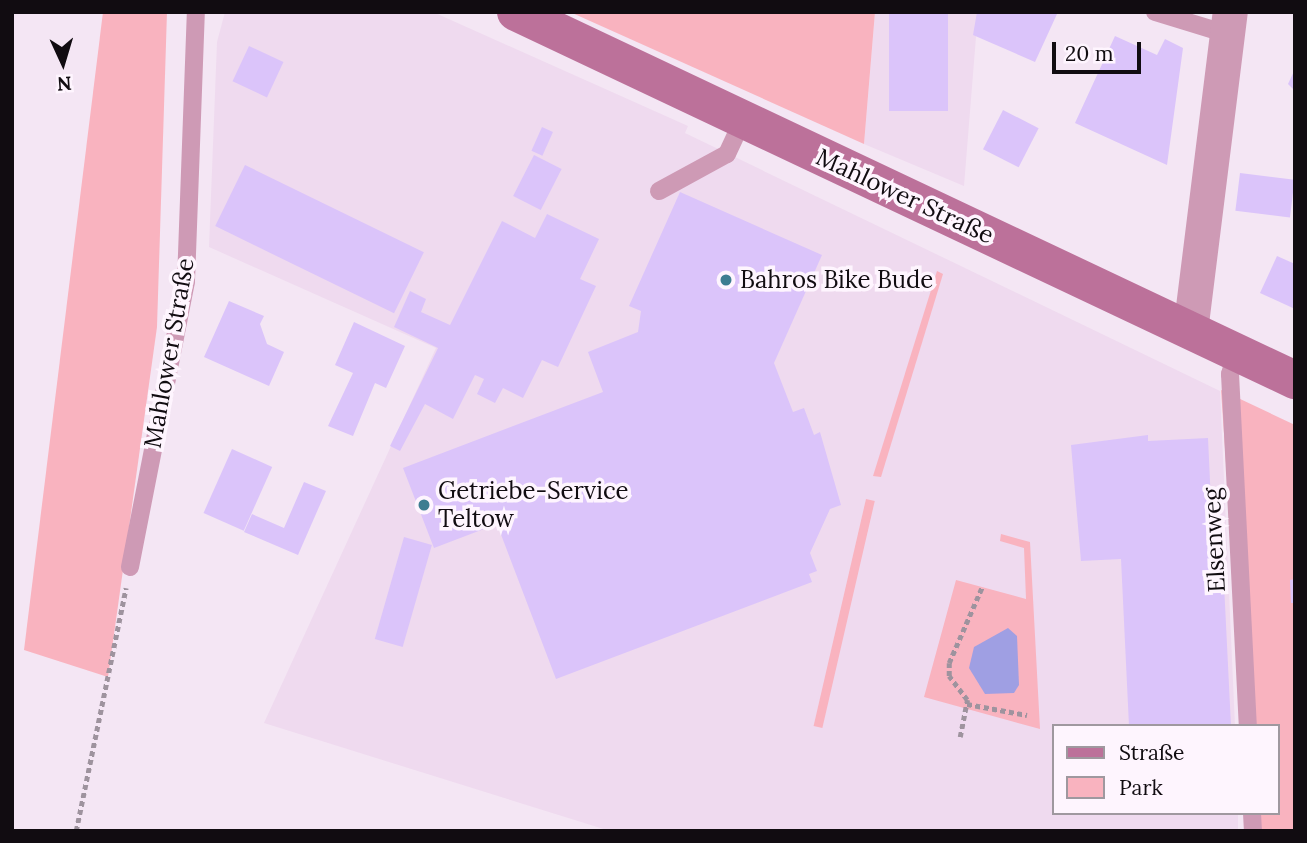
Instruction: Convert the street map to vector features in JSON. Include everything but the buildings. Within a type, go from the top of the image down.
[{"type":"main road","name":"Mahlower Straße","points":[[516,12],[1295,380]]},
{"type":"street","points":[[1190,331],[1229,23]]},
{"type":"lane","name":"Mahlower Straße","points":[[130,567],[186,281],[196,12]]},
{"type":"lane","points":[[1155,12],[1229,23]]},
{"type":"lane","points":[[659,191],[727,154],[743,120]]},
{"type":"lane","name":"Elsenweg","points":[[1236,352],[1230,374],[1248,724]]},
{"type":"path","points":[[76,831],[130,567]]},
{"type":"path","points":[[960,737],[967,704],[949,676],[949,663],[982,587]]},
{"type":"path","points":[[967,704],[1027,715]]},
{"type":"shaded area","points":[[225,12],[433,12],[688,126],[685,133],[1220,391],[1235,724],[1052,724],[1052,815],[1238,815],[1238,831],[610,831],[264,723],[436,348],[209,247],[217,42]]},
{"type":"shaded area","points":[[875,12],[978,12],[964,186],[864,144]]},
{"type":"green space","points":[[103,12],[167,12],[157,327],[108,677],[24,650]]},
{"type":"green space","points":[[570,12],[875,12],[864,144]]},
{"type":"green space","points":[[937,271],[943,274],[881,477],[873,476]]},
{"type":"green space","points":[[1221,390],[1295,425],[1295,831],[1251,831],[1250,815],[1279,815],[1279,724],[1244,724]]},
{"type":"green space","points":[[866,499],[875,501],[822,728],[814,726]]},
{"type":"green space","points":[[1001,534],[1030,542],[1040,729],[924,697],[956,580],[1026,599],[1024,548],[1000,541]]},
{"type":"water","points":[[1008,628],[1017,636],[1019,685],[1014,693],[985,694],[969,668],[974,647]]},
{"type":"place","name":"Bahros Bike Bude","points":[[726,280]]},
{"type":"place","name":"Getriebe-Service Teltow","points":[[424,505]]}]
